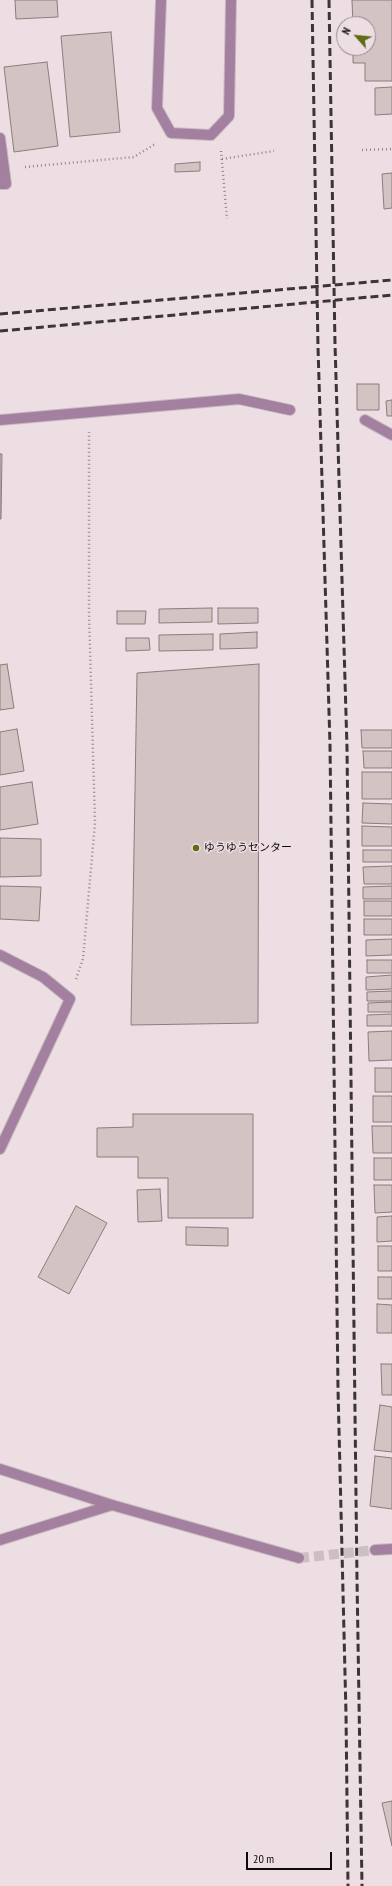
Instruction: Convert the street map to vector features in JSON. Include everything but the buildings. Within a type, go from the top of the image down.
[{"type":"street","points":[[161,0],[157,108],[172,133],[211,135],[229,116],[231,0]]},
{"type":"street","points":[[0,138],[6,184],[0,184]]},
{"type":"street","points":[[0,420],[239,398],[290,410]]},
{"type":"street","points":[[365,420],[392,435]]},
{"type":"street","points":[[0,955],[43,977],[70,999],[0,1149]]},
{"type":"street","points":[[0,1468],[112,1505],[299,1558]]},
{"type":"street","points":[[0,1540],[112,1505]]},
{"type":"street","points":[[375,1550],[392,1549]]},
{"type":"path","points":[[218,127],[227,219]]},
{"type":"path","points":[[4,169],[134,157],[172,133]]},
{"type":"path","points":[[362,150],[392,149]]},
{"type":"path","points":[[222,159],[274,151]]},
{"type":"path","points":[[70,999],[83,959],[95,823],[89,614],[88,411]]},
{"type":"tunnel","points":[[299,1558],[375,1550]]},
{"type":"railway","points":[[312,0],[318,347],[330,745],[338,1389],[346,1714],[348,1886]]},
{"type":"railway","points":[[329,0],[335,344],[347,748],[362,1886]]},
{"type":"railway","points":[[0,314],[392,280]]},
{"type":"railway","points":[[0,331],[392,295]]},
{"type":"place","name":"ゆうゆうセンター","points":[[196,848]]}]
